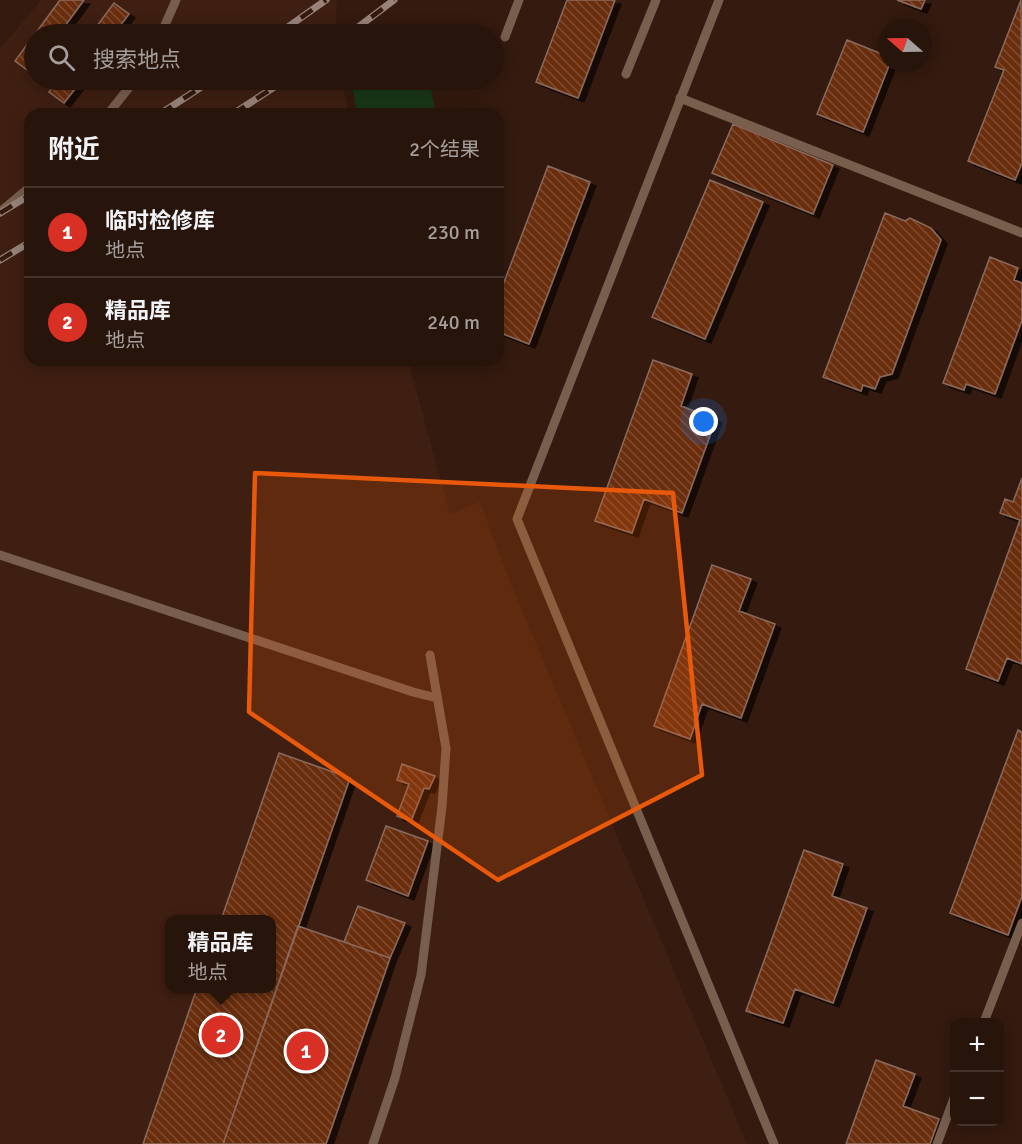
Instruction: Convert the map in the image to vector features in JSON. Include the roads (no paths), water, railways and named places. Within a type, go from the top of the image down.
[{"type":"lane","points":[[165,24],[176,0]]},
{"type":"lane","points":[[505,37],[519,0]]},
{"type":"lane","points":[[626,74],[656,0]]},
{"type":"lane","points":[[719,0],[517,519],[774,1144]]},
{"type":"lane","points":[[113,108],[127,90]]},
{"type":"lane","points":[[680,98],[1022,233]]},
{"type":"lane","points":[[0,213],[24,192]]},
{"type":"lane","points":[[0,555],[412,692],[437,698]]},
{"type":"lane","points":[[373,1144],[395,1078],[421,975],[442,807],[446,748],[430,655]]},
{"type":"lane","points":[[986,1018],[1022,923]]},
{"type":"lane","points":[[937,1144],[950,1109]]},
{"type":"railway","points":[[292,24],[326,0]]},
{"type":"railway","points":[[362,24],[394,0]]},
{"type":"railway","points":[[169,108],[197,90]]},
{"type":"railway","points":[[242,108],[270,90]]},
{"type":"railway","points":[[0,213],[24,199]]},
{"type":"railway","points":[[0,260],[24,246]]},
{"type":"place","name":"精品库","points":[[221,1035]]},
{"type":"place","name":"临时检修库","points":[[306,1051]]}]
